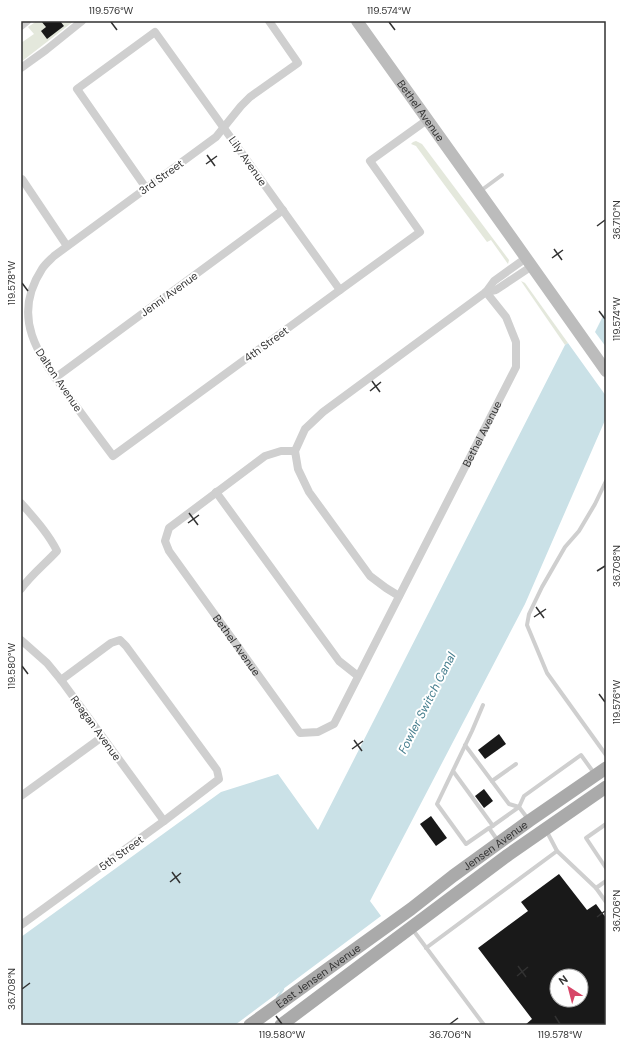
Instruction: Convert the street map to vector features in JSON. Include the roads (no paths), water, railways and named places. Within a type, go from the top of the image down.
[{"type":"main road","name":"Bethel Avenue","points":[[356,21],[606,370]]},
{"type":"main road","name":"Jensen Avenue","points":[[387,926],[529,821],[606,768]]},
{"type":"main road","points":[[545,829],[545,822],[548,818],[588,790],[594,783],[595,775]]},
{"type":"main road","name":"Jensen Avenue","points":[[396,939],[469,884],[606,787]]},
{"type":"main road","points":[[469,884],[490,859],[528,830],[530,826],[529,821]]},
{"type":"main road","points":[[411,928],[410,921],[414,914],[456,882],[469,865]]},
{"type":"main road","name":"East Jensen Avenue","points":[[250,1025],[387,926]]},
{"type":"main road","name":"East Jensen Avenue","points":[[281,1025],[396,939]]},
{"type":"street","points":[[21,26],[27,21]]},
{"type":"street","points":[[21,68],[82,21]]},
{"type":"street","name":"3rd Street","points":[[30,294],[43,268],[54,256],[216,137],[240,106],[250,97],[298,63],[269,21]]},
{"type":"street","name":"Lily Avenue","points":[[146,188],[77,89],[155,32],[340,290]]},
{"type":"street","name":"4th Street","points":[[113,456],[420,232],[370,161],[427,120]]},
{"type":"street","points":[[21,179],[67,246]]},
{"type":"street","name":"Jenni Avenue","points":[[55,378],[283,210]]},
{"type":"street","points":[[399,596],[370,576],[309,492],[298,469],[295,451],[305,429],[324,412],[486,292],[496,290],[529,262]]},
{"type":"street","name":"Bethel Avenue","points":[[295,451],[281,451],[265,456],[169,528],[165,541],[169,551],[300,733],[318,732],[334,724],[516,367],[516,342],[506,317],[486,292]]},
{"type":"street","name":"Dalton Avenue","points":[[30,294],[28,310],[29,327],[35,345],[43,361],[113,456]]},
{"type":"street","points":[[216,492],[339,661],[358,676]]},
{"type":"street","points":[[21,503],[52,541],[57,551],[31,576],[21,589]]},
{"type":"street","name":"Reagan Avenue","points":[[21,640],[47,663],[61,680],[164,821]]},
{"type":"street","name":"5th Street","points":[[21,925],[220,779],[217,770],[126,646],[120,640],[111,643],[61,680]]},
{"type":"street","points":[[21,796],[102,737]]},
{"type":"lane","points":[[479,192],[502,175]]},
{"type":"lane","points":[[606,481],[595,504],[579,531],[565,547],[529,614],[526,624],[547,674],[606,755]]},
{"type":"lane","points":[[483,705],[437,804],[466,844],[519,807],[524,796],[581,755],[595,775]]},
{"type":"lane","points":[[465,745],[509,804],[519,807],[529,821]]},
{"type":"lane","points":[[492,781],[516,764]]},
{"type":"lane","points":[[453,771],[491,827],[499,843]]},
{"type":"lane","points":[[606,824],[586,838],[606,868]]},
{"type":"lane","points":[[545,829],[557,851],[596,888],[606,902]]},
{"type":"lane","points":[[426,948],[557,851]]},
{"type":"lane","points":[[596,888],[606,881]]},
{"type":"lane","points":[[411,928],[484,1025]]},
{"type":"water","points":[[606,310],[606,347],[595,332]]},
{"type":"water","points":[[568,343],[606,396],[606,418],[525,604],[370,901],[381,916],[235,1025],[21,1025],[21,937],[221,792],[278,774],[318,830],[565,345]]},
{"type":"waterway","name":"Fowler Switch Canal","points":[[277,998],[283,989]]}]
